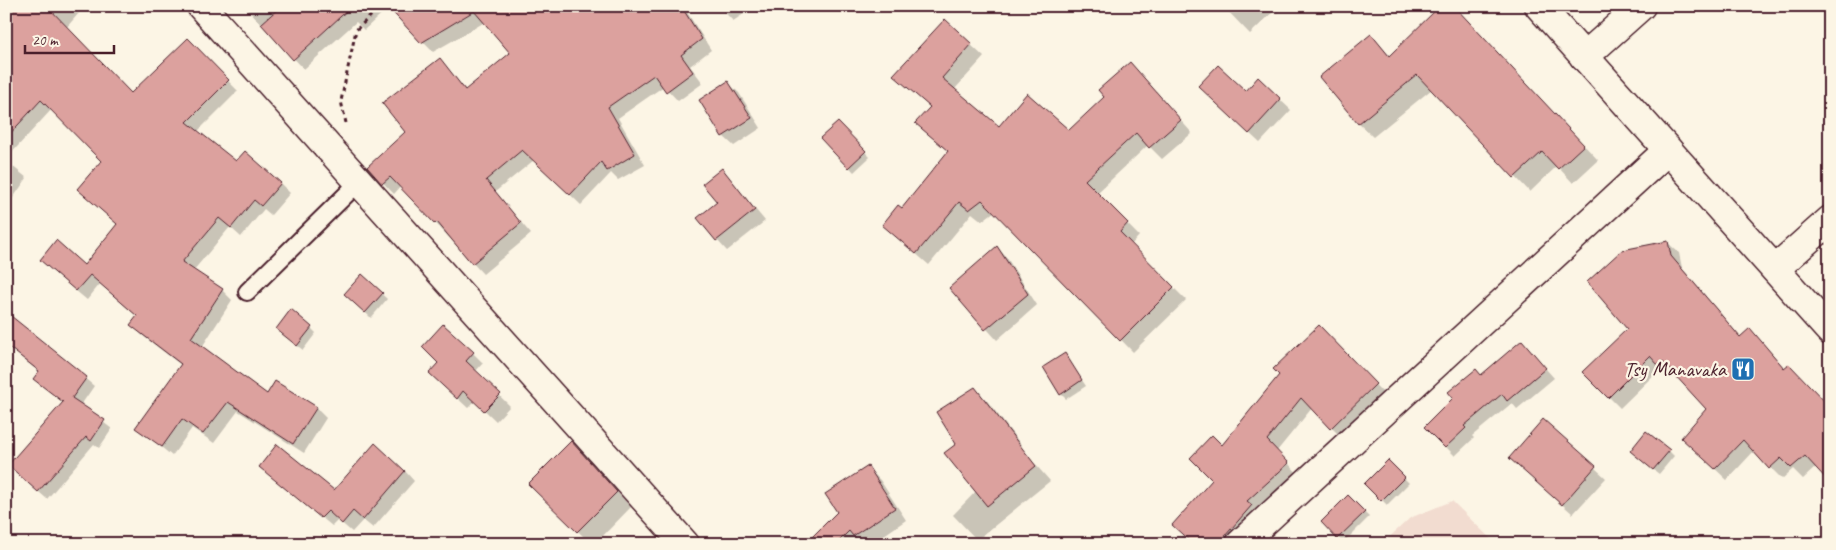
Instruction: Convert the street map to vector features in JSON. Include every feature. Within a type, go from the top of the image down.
[{"type":"street","points":[[201,6],[685,544]]},
{"type":"street","points":[[1539,6],[1830,331]]},
{"type":"street","points":[[1584,57],[1641,6]]},
{"type":"street","points":[[1240,544],[1668,150]]},
{"type":"street","points":[[1775,269],[1830,220]]},
{"type":"lane","points":[[247,292],[359,182]]},
{"type":"path","points":[[347,128],[342,101],[356,30],[381,6]]},
{"type":"shaded area","points":[[1452,501],[1496,544],[1382,544],[1410,518]]},
{"type":"building","points":[[6,6],[47,6],[131,93],[188,38],[229,80],[187,122],[236,161],[245,151],[281,183],[261,206],[254,200],[231,228],[219,218],[182,262],[223,289],[191,338],[267,394],[275,381],[317,407],[293,444],[228,402],[203,434],[182,419],[162,447],[135,428],[181,364],[130,325],[137,316],[90,275],[76,291],[40,260],[56,240],[84,265],[117,224],[77,189],[101,161],[41,100],[6,138]]},
{"type":"building","points":[[281,6],[352,6],[293,60],[261,24]]},
{"type":"building","points":[[387,6],[681,6],[702,39],[681,55],[693,72],[666,92],[654,75],[608,107],[635,154],[607,171],[601,162],[570,195],[522,150],[486,180],[521,223],[472,264],[437,222],[435,224],[390,177],[382,184],[367,167],[405,132],[382,103],[440,58],[465,90],[510,53],[474,11],[421,43]]},
{"type":"building","points":[[1440,6],[1454,6],[1584,145],[1558,169],[1542,152],[1514,178],[1417,75],[1358,124],[1319,77],[1371,34],[1389,56]]},
{"type":"building","points":[[945,19],[972,44],[942,78],[999,126],[1027,93],[1069,130],[1104,97],[1098,90],[1130,62],[1181,120],[1149,148],[1136,133],[1085,180],[1128,223],[1120,232],[1174,287],[1120,341],[982,200],[969,210],[959,202],[916,254],[882,225],[898,205],[902,208],[948,151],[915,123],[930,107],[893,75]]},
{"type":"building","points":[[1218,65],[1246,91],[1258,77],[1281,99],[1249,134],[1198,86]]},
{"type":"building","points":[[728,81],[752,118],[722,137],[699,100]]},
{"type":"building","points":[[838,122],[866,151],[848,168],[820,138]]},
{"type":"building","points":[[722,168],[755,210],[716,241],[697,218],[717,202],[702,184]]},
{"type":"building","points":[[1668,241],[1671,256],[1740,337],[1750,328],[1784,368],[1789,364],[1830,407],[1830,483],[1805,456],[1791,468],[1781,458],[1769,469],[1743,440],[1715,469],[1681,438],[1706,409],[1662,361],[1658,365],[1650,356],[1608,398],[1582,372],[1627,329],[1587,282],[1622,250]]},
{"type":"building","points":[[997,246],[1028,294],[985,330],[949,288]]},
{"type":"building","points":[[362,274],[383,293],[365,313],[344,294]]},
{"type":"building","points":[[291,309],[312,327],[297,346],[276,329]]},
{"type":"building","points":[[6,312],[87,377],[72,398],[105,420],[91,441],[86,437],[38,492],[8,465],[63,402],[33,379],[39,371],[6,345]]},
{"type":"building","points":[[443,324],[474,352],[466,361],[501,394],[484,411],[463,391],[457,399],[429,373],[438,363],[422,347]]},
{"type":"building","points":[[1319,325],[1376,384],[1330,429],[1301,398],[1267,440],[1289,463],[1247,501],[1252,505],[1218,544],[1193,544],[1172,525],[1212,480],[1190,458],[1212,435],[1222,445],[1279,375],[1273,369]]},
{"type":"building","points":[[1522,340],[1546,368],[1507,401],[1502,394],[1464,426],[1466,428],[1445,448],[1424,427],[1453,398],[1448,392],[1476,369],[1481,375]]},
{"type":"building","points":[[1065,353],[1082,380],[1060,395],[1043,367]]},
{"type":"building","points":[[975,387],[1036,466],[987,506],[944,453],[956,444],[936,412]]},
{"type":"building","points":[[1543,419],[1596,466],[1562,505],[1509,458]]},
{"type":"building","points":[[1646,431],[1670,450],[1653,470],[1630,451]]},
{"type":"building","points":[[571,441],[617,492],[577,532],[528,484]]},
{"type":"building","points":[[375,443],[405,471],[363,520],[353,511],[342,524],[328,511],[321,518],[259,467],[277,444],[334,490]]},
{"type":"building","points":[[1388,460],[1405,477],[1381,501],[1364,484]]},
{"type":"building","points":[[868,466],[895,508],[853,536],[849,531],[836,544],[805,544],[837,512],[825,494]]},
{"type":"building","points":[[1348,495],[1365,512],[1337,539],[1321,522]]},
{"type":"place","name":"Tsy Manavaka","points":[[1743,369]]}]
